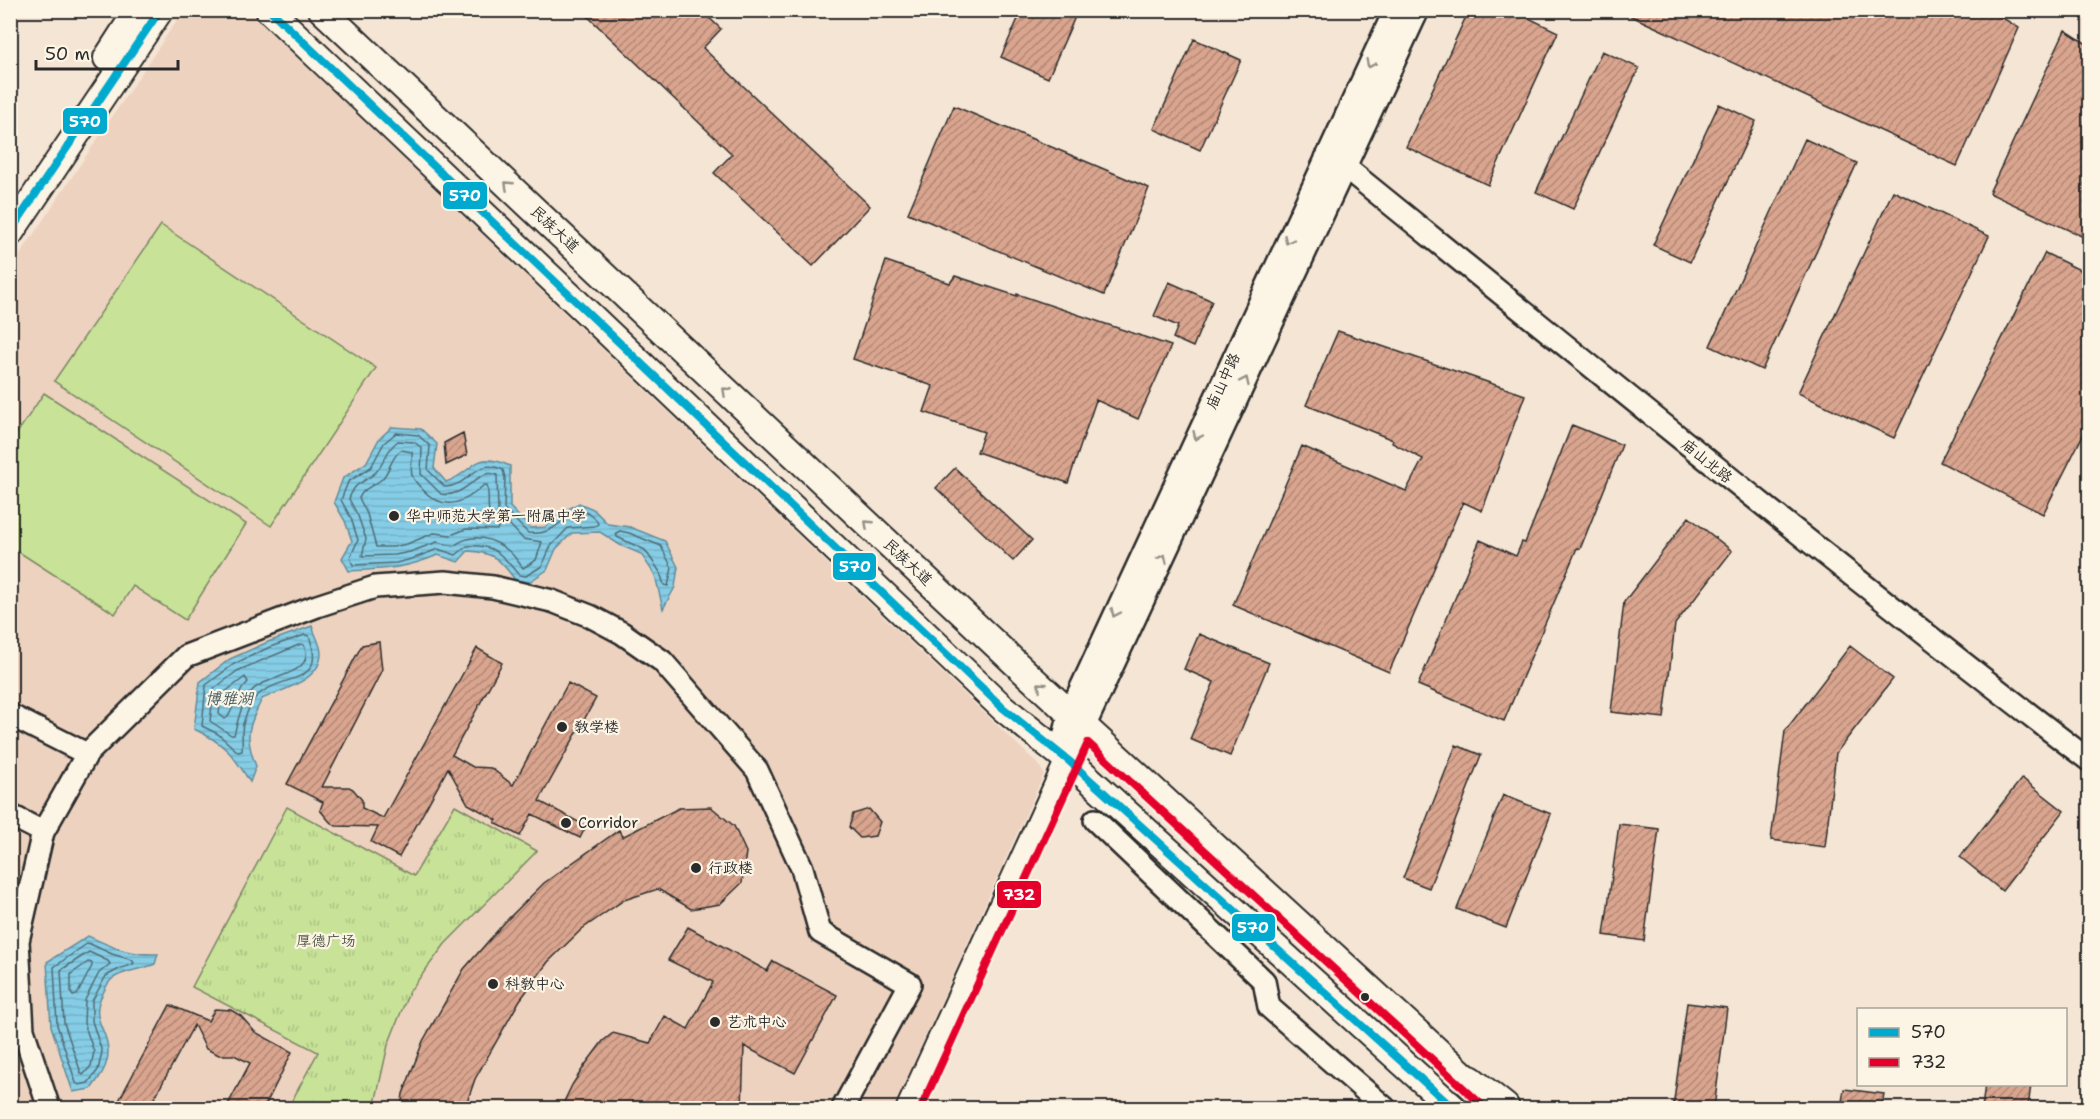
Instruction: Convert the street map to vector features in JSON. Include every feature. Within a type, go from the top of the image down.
[{"type":"highway","points":[[1470,1081],[1502,1108]]},
{"type":"main road","points":[[10,203],[138,10]]},
{"type":"main road","points":[[10,233],[160,10]]},
{"type":"main road","points":[[269,10],[986,691],[1064,757],[1453,1108]]},
{"type":"main road","name":"民族大道","points":[[322,10],[1017,665],[1470,1081]]},
{"type":"main road","points":[[910,1108],[1064,757],[1077,719]]},
{"type":"street","name":"庙山中路","points":[[1336,162],[1395,10]]},
{"type":"street","name":"庙山中路","points":[[1077,719],[1336,162],[1418,10]]},
{"type":"street","name":"庙山北路","points":[[1336,162],[1935,643],[2090,761]]},
{"type":"street","points":[[49,1108],[23,1030],[18,941],[43,832],[87,754],[186,656],[375,586],[445,582],[493,587],[552,601],[590,616],[622,633],[662,661],[757,770],[802,868],[820,932],[910,984],[843,1108]]},
{"type":"street","points":[[10,715],[87,754]]},
{"type":"street","points":[[10,815],[43,832]]},
{"type":"street","points":[[1095,820],[1264,981],[1269,1007],[1384,1108]]},
{"type":"shaded area","name":"华中师范大学第一附属中学","points":[[183,11],[248,11],[1039,765],[1044,774],[893,1108],[11,1108],[11,268]]},
{"type":"green space","points":[[161,225],[376,368],[271,526],[54,381]]},
{"type":"green space","points":[[44,393],[246,524],[185,620],[133,586],[115,614],[11,547],[11,442]]},
{"type":"green space","name":"厚德广场","points":[[455,805],[537,851],[445,944],[409,992],[388,1045],[374,1108],[288,1108],[318,1052],[192,987],[287,807],[414,876]]},
{"type":"water","points":[[392,427],[421,429],[437,444],[434,468],[446,482],[481,461],[498,461],[510,466],[510,507],[530,528],[545,527],[561,513],[579,503],[593,509],[608,524],[630,527],[665,541],[678,567],[675,587],[663,609],[655,575],[641,554],[620,545],[600,532],[572,533],[556,549],[547,570],[529,582],[516,581],[501,563],[491,556],[468,551],[458,562],[438,555],[395,568],[349,571],[342,558],[352,541],[345,521],[334,502],[343,478],[366,463],[379,439]]},
{"type":"water","name":"博雅湖","points":[[312,626],[321,653],[315,671],[299,683],[262,699],[253,717],[249,739],[256,766],[250,782],[227,750],[194,729],[200,682],[230,659]]},
{"type":"water","points":[[88,936],[122,950],[158,954],[155,964],[122,974],[112,979],[107,985],[98,1011],[98,1018],[106,1037],[108,1052],[106,1063],[91,1089],[73,1092],[51,1026],[47,962]]},
{"type":"building","points":[[581,10],[701,10],[721,29],[703,48],[870,206],[813,266],[714,173],[732,154]]},
{"type":"building","points":[[1022,10],[1078,10],[1048,78],[1001,57]]},
{"type":"building","points":[[1469,10],[1512,10],[1558,32],[1488,185],[1406,147]]},
{"type":"building","points":[[1618,10],[1990,10],[2019,28],[1957,166]]},
{"type":"building","points":[[2065,30],[2090,46],[2090,240],[1989,193]]},
{"type":"building","points":[[1194,39],[1241,60],[1200,150],[1154,129]]},
{"type":"building","points":[[1602,51],[1639,68],[1573,209],[1536,192]]},
{"type":"building","points":[[1719,104],[1756,121],[1690,262],[1653,245]]},
{"type":"building","points":[[954,106],[1149,188],[1104,295],[908,213]]},
{"type":"building","points":[[1805,139],[1857,163],[1762,370],[1710,346]]},
{"type":"building","points":[[1893,191],[1989,236],[1894,438],[1798,393]]},
{"type":"building","points":[[2045,253],[2090,275],[2090,421],[2043,514],[1940,462]]},
{"type":"building","points":[[886,261],[950,283],[955,276],[1017,296],[1017,294],[1171,346],[1138,419],[1096,400],[1068,483],[977,452],[984,432],[924,412],[933,386],[853,359]]},
{"type":"building","points":[[1169,282],[1212,301],[1193,347],[1173,338],[1178,326],[1154,316]]},
{"type":"building","points":[[1338,331],[1525,395],[1482,511],[1463,502],[1389,672],[1233,605],[1302,446],[1406,491],[1423,459],[1392,443],[1393,440],[1306,405]]},
{"type":"building","points":[[1572,425],[1622,445],[1580,549],[1577,548],[1504,721],[1418,685],[1480,540],[1516,556],[1522,542],[1525,543]]},
{"type":"building","points":[[463,433],[467,455],[446,465],[444,443]]},
{"type":"building","points":[[955,468],[1032,540],[1013,561],[936,488]]},
{"type":"building","points":[[1689,517],[1732,551],[1675,624],[1664,718],[1611,712],[1624,602]]},
{"type":"building","points":[[1199,634],[1269,663],[1230,756],[1190,739],[1214,682],[1184,669]]},
{"type":"building","name":"教学楼","points":[[379,642],[382,670],[322,787],[353,789],[362,800],[362,808],[383,818],[477,648],[502,663],[452,755],[473,767],[491,768],[513,785],[568,683],[596,698],[539,801],[586,826],[580,838],[532,814],[520,836],[495,823],[497,820],[468,804],[448,768],[399,857],[371,842],[378,827],[336,826],[320,810],[323,802],[287,784],[362,645]]},
{"type":"building","points":[[1850,646],[1893,679],[1836,753],[1825,847],[1771,840],[1785,731]]},
{"type":"building","points":[[1456,745],[1481,755],[1429,888],[1403,878]]},
{"type":"building","points":[[2022,778],[2064,811],[2002,891],[1960,857]]},
{"type":"building","points":[[1503,795],[1551,814],[1506,928],[1457,909]]},
{"type":"building","name":"科教中心","points":[[711,807],[734,826],[746,852],[742,883],[720,904],[691,909],[658,889],[624,900],[582,929],[548,962],[520,1000],[475,1079],[465,1108],[401,1108],[403,1094],[423,1041],[464,969],[505,922],[544,883],[619,830],[622,837],[679,808]]},
{"type":"building","points":[[869,809],[880,822],[875,836],[860,838],[849,827],[853,814]]},
{"type":"building","points":[[1619,824],[1659,829],[1644,941],[1604,935]]},
{"type":"building","name":"艺术中心","points":[[688,927],[767,971],[773,961],[837,995],[795,1073],[744,1046],[742,1108],[561,1108],[585,1065],[603,1041],[613,1033],[650,1043],[665,1016],[688,1029],[713,982],[668,960]]},
{"type":"building","points":[[1687,1003],[1727,1008],[1714,1108],[1673,1108]]},
{"type":"building","points":[[170,1005],[208,1021],[215,1009],[231,1010],[241,1016],[255,1032],[292,1052],[264,1108],[226,1108],[250,1063],[234,1055],[219,1055],[206,1049],[194,1025],[149,1108],[115,1108]]},
{"type":"building","points":[[1985,1086],[2031,1086],[2028,1108],[1982,1108]]},
{"type":"building","points":[[1844,1089],[1884,1094],[1882,1108],[1841,1108]]},
{"type":"transit line","name":"570","points":[[10,232],[160,10]]},
{"type":"transit line","name":"570","points":[[270,10],[1003,708],[1069,761],[1453,1108]]},
{"type":"transit line","name":"732","points":[[921,1108],[1088,743],[1485,1108]]},
{"type":"place","name":"华中师范大学第一附属中学","points":[[394,516]]},
{"type":"place","name":"教学楼","points":[[562,727]]},
{"type":"place","name":"Corridor","points":[[566,823]]},
{"type":"place","name":"行政楼","points":[[696,868]]},
{"type":"place","name":"科教中心","points":[[493,984]]},
{"type":"place","name":"艺术中心","points":[[715,1022]]}]
